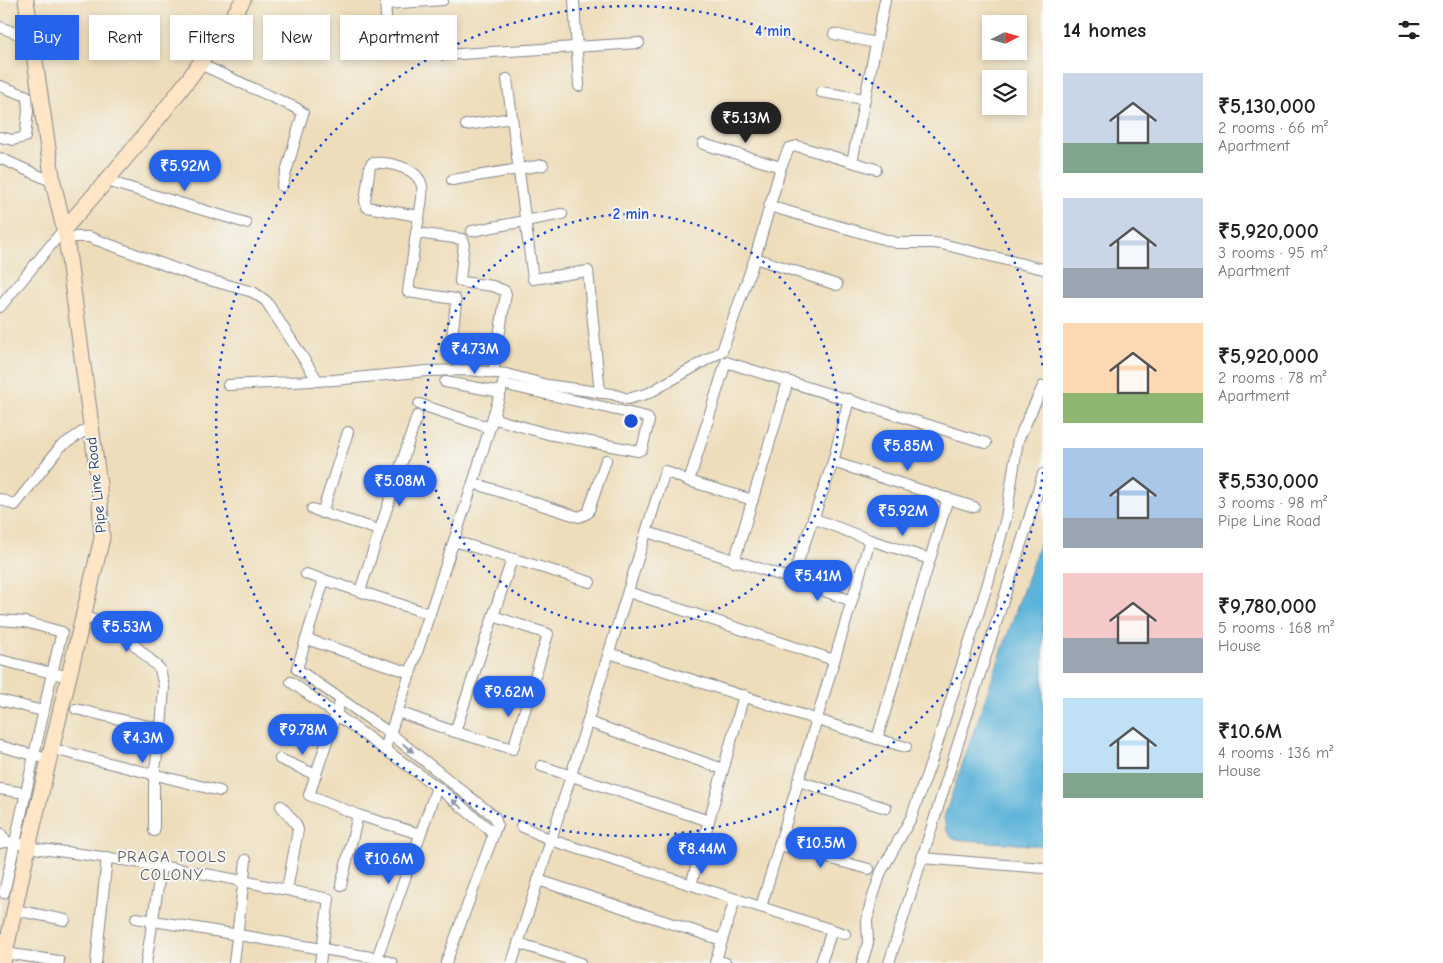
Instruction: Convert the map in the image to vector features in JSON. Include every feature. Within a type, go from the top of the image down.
[{"type":"street","name":"Pipe Line Road","points":[[26,0],[28,15]]},
{"type":"street","points":[[0,307],[65,233],[176,96],[214,45],[243,0]]},
{"type":"street","points":[[386,15],[385,2],[443,0]]},
{"type":"street","points":[[574,0],[579,86]]},
{"type":"street","points":[[852,162],[885,0]]},
{"type":"street","points":[[0,27],[15,33]]},
{"type":"street","points":[[834,34],[876,43]]},
{"type":"street","points":[[457,54],[639,43]]},
{"type":"street","name":"Pipe Line Road","points":[[4,958],[9,898],[10,841],[52,754],[102,538],[99,485],[65,233],[52,182],[34,60]]},
{"type":"street","points":[[200,64],[296,108],[303,113],[282,186]]},
{"type":"street","points":[[507,79],[533,279],[588,270],[600,392]]},
{"type":"street","points":[[0,86],[27,96],[28,111],[25,137],[13,140],[0,137]]},
{"type":"street","points":[[821,92],[864,99]]},
{"type":"street","points":[[466,125],[512,118]]},
{"type":"street","points":[[703,144],[781,167]]},
{"type":"street","points":[[690,481],[726,362],[722,351],[755,258],[781,167],[788,151],[796,146],[876,169]]},
{"type":"street","points":[[0,158],[52,182]]},
{"type":"street","points":[[418,216],[370,208],[365,204],[372,163],[394,165],[407,169],[420,181],[422,188],[408,292],[455,299]]},
{"type":"street","points":[[452,180],[543,165]]},
{"type":"street","points":[[107,181],[246,223]]},
{"type":"street","points":[[769,206],[897,244],[932,242],[1043,269]]},
{"type":"street","points":[[472,231],[562,214]]},
{"type":"street","points":[[65,233],[89,237],[195,276],[253,292],[266,301],[318,381]]},
{"type":"street","points":[[416,233],[462,240],[464,242],[459,278],[462,282]]},
{"type":"street","points":[[755,258],[837,285]]},
{"type":"street","points":[[462,282],[455,299],[451,349],[457,352],[496,355]]},
{"type":"street","points":[[462,282],[493,286],[505,291],[493,372]]},
{"type":"street","points":[[445,382],[547,385],[600,392],[628,399],[649,393],[722,351]]},
{"type":"street","points":[[726,362],[986,443]]},
{"type":"street","points":[[228,384],[318,381],[427,371],[468,370],[493,372],[503,383],[647,417],[649,421],[642,449],[638,451],[548,434],[500,420],[493,416]]},
{"type":"street","points":[[734,562],[788,381]]},
{"type":"street","points":[[385,749],[473,483],[503,383]]},
{"type":"street","points":[[862,963],[868,943],[870,906],[881,872],[911,818],[932,760],[988,583],[1006,518],[1010,481],[1018,440],[1043,386]]},
{"type":"street","points":[[792,579],[833,462],[849,399]]},
{"type":"street","points":[[419,404],[490,428]]},
{"type":"street","points":[[360,591],[418,416]]},
{"type":"street","points":[[0,499],[15,505],[60,447],[90,427]]},
{"type":"street","points":[[348,432],[317,511],[379,530]]},
{"type":"street","points":[[473,483],[579,517],[588,513],[606,460]]},
{"type":"street","points":[[833,462],[974,507]]},
{"type":"street","points":[[512,963],[665,471],[690,481],[753,500]]},
{"type":"street","points":[[889,963],[1043,474]]},
{"type":"street","points":[[877,739],[948,498]]},
{"type":"street","points":[[813,518],[870,540],[930,559]]},
{"type":"street","points":[[647,532],[734,562],[792,579],[852,601]]},
{"type":"street","points":[[761,907],[870,540]]},
{"type":"street","points":[[454,541],[590,582]]},
{"type":"street","points":[[454,732],[512,559]]},
{"type":"street","points":[[306,574],[430,614]]},
{"type":"street","points":[[324,580],[297,669],[391,734],[495,817],[497,824],[493,836],[446,963]]},
{"type":"street","points":[[628,592],[834,660]]},
{"type":"street","points":[[84,616],[120,631],[160,670],[164,687],[161,729],[154,775],[154,831]]},
{"type":"street","points":[[398,712],[454,732],[513,749],[548,634],[493,616]]},
{"type":"street","points":[[0,620],[26,622],[62,632],[25,793],[10,841],[243,881],[329,899],[320,963]]},
{"type":"street","points":[[306,639],[411,673]]},
{"type":"street","points":[[609,653],[906,747]]},
{"type":"street","points":[[0,660],[70,678]]},
{"type":"street","points":[[291,682],[437,787],[488,828],[493,836]]},
{"type":"street","points":[[691,884],[744,696]]},
{"type":"street","points":[[341,699],[309,795],[358,815],[420,834]]},
{"type":"street","points":[[0,700],[43,711]]},
{"type":"street","points":[[76,709],[161,729]]},
{"type":"street","points":[[588,722],[723,769]]},
{"type":"street","points":[[0,746],[34,755],[52,754],[220,791]]},
{"type":"street","points":[[280,759],[316,775]]},
{"type":"street","points":[[541,766],[708,821]]},
{"type":"street","points":[[798,781],[886,808]]},
{"type":"street","points":[[377,958],[437,787]]},
{"type":"street","points":[[0,788],[25,793]]},
{"type":"street","points":[[281,806],[296,824],[298,830],[287,890]]},
{"type":"street","points":[[340,885],[358,815]]},
{"type":"street","points":[[521,826],[551,840],[845,934]]},
{"type":"street","points":[[779,846],[869,869]]},
{"type":"street","points":[[96,963],[107,857]]},
{"type":"street","points":[[922,858],[1043,868]]},
{"type":"street","points":[[234,963],[246,860]]},
{"type":"street","points":[[146,963],[161,868]]},
{"type":"street","points":[[538,880],[722,940]]},
{"type":"street","points":[[9,898],[65,920]]},
{"type":"street","points":[[719,962],[722,940],[735,899]]},
{"type":"street","points":[[136,918],[377,958],[392,963]]},
{"type":"street","points":[[821,963],[832,930]]},
{"type":"street","points":[[518,943],[580,963]]},
{"type":"street","points":[[4,958],[59,962]]},
{"type":"water","points":[[1043,533],[1043,846],[953,839],[946,830],[944,817]]},
{"type":"district","name":"PRAGA TOOLS COLONY","points":[[172,865]]}]
